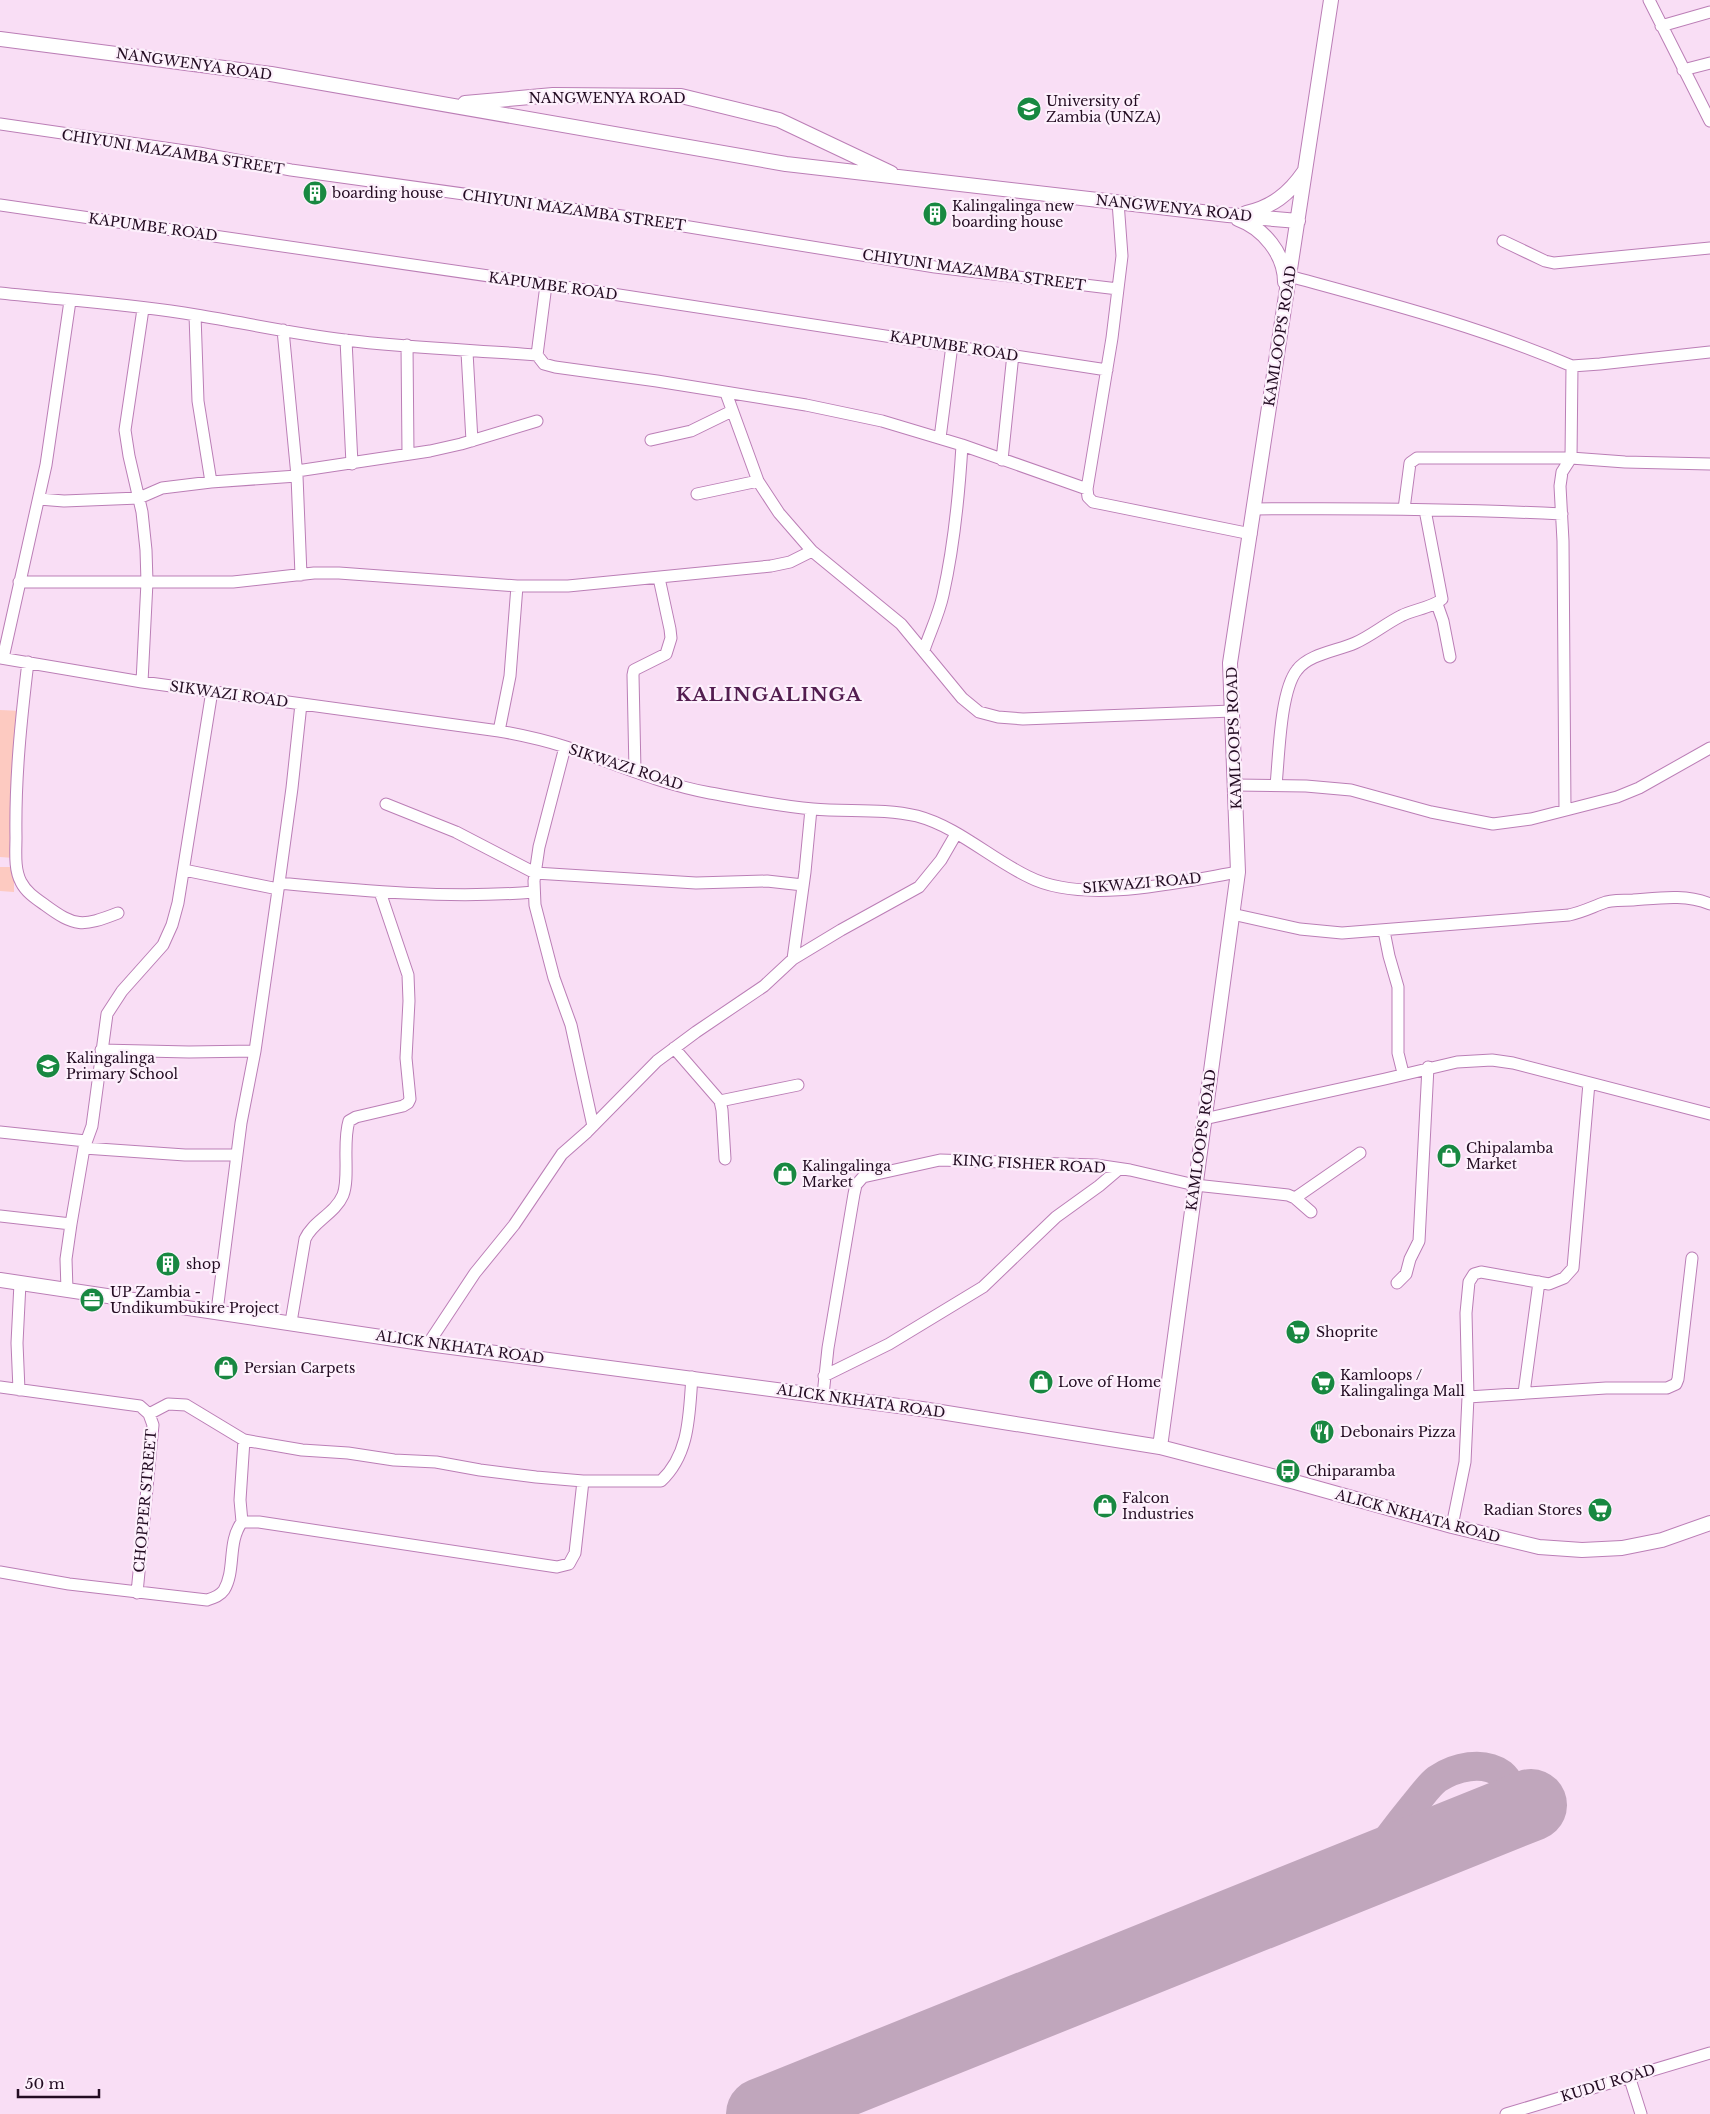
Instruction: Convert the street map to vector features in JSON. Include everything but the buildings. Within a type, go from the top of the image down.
[{"type":"main road","name":"KAMLOOPS ROAD","points":[[1160,1447],[1238,872],[1230,663],[1255,509],[1284,301],[1331,0]]},
{"type":"main road","name":"NANGWENYA ROAD","points":[[0,39],[271,74],[756,159],[901,178],[1228,215],[1298,221]]},
{"type":"main road","name":"NANGWENYA ROAD","points":[[447,104],[553,95],[681,96],[780,120],[901,178]]},
{"type":"main road","points":[[1228,215],[1247,213],[1265,208],[1282,198],[1295,185],[1306,168]]},
{"type":"main road","points":[[1228,215],[1249,223],[1267,237],[1279,256],[1285,278],[1284,301]]},
{"type":"main road","name":"ALICK NKHATA ROAD","points":[[0,1280],[428,1344],[692,1377],[931,1410],[1160,1447],[1452,1526],[1539,1547],[1582,1550],[1635,1546],[1668,1538],[1710,1523]]},
{"type":"street","points":[[1649,0],[1709,118]]},
{"type":"street","points":[[1661,26],[1710,12]]},
{"type":"street","points":[[1683,70],[1710,63]]},
{"type":"street","name":"CHIYUNI MAZAMBA STREET","points":[[0,124],[199,153],[291,170],[622,216],[935,267],[1118,289]]},
{"type":"street","points":[[1118,202],[1122,256],[1087,489],[1088,497],[1093,502],[1251,534]]},
{"type":"street","name":"KAPUMBE ROAD","points":[[0,205],[1013,354],[1106,370]]},
{"type":"street","points":[[1503,241],[1545,261],[1554,263],[1710,248]]},
{"type":"street","points":[[1289,276],[1456,324],[1535,350],[1572,366],[1710,352]]},
{"type":"street","points":[[546,285],[537,355],[544,364],[806,405],[882,421],[962,445],[1087,489]]},
{"type":"street","points":[[0,293],[195,315],[346,340],[467,352],[491,351],[537,355]]},
{"type":"street","points":[[2,658],[46,465],[70,301]]},
{"type":"street","points":[[142,682],[147,582],[144,524],[128,456],[125,430],[143,309]]},
{"type":"street","points":[[195,315],[198,401],[211,482]]},
{"type":"street","points":[[283,330],[297,474],[301,575]]},
{"type":"street","points":[[346,340],[352,464]]},
{"type":"street","points":[[407,345],[408,454]]},
{"type":"street","points":[[940,438],[952,345]]},
{"type":"street","points":[[467,352],[472,441]]},
{"type":"street","points":[[1002,460],[1013,354]]},
{"type":"street","points":[[1565,810],[1562,514],[1560,499],[1562,472],[1571,458],[1572,366]]},
{"type":"street","points":[[726,393],[758,481],[779,513],[812,551],[901,624],[962,698],[979,712],[998,717],[1023,719],[1232,711]]},
{"type":"street","points":[[651,440],[691,431],[732,411]]},
{"type":"street","points":[[39,499],[64,501],[139,498],[162,488],[297,474],[472,441],[538,421]]},
{"type":"street","points":[[924,650],[943,597],[958,503],[962,445]]},
{"type":"street","points":[[1404,509],[1410,463],[1417,458],[1571,458],[1625,462],[1710,464]]},
{"type":"street","points":[[697,494],[758,481]]},
{"type":"street","points":[[1255,509],[1481,510],[1562,514]]},
{"type":"street","points":[[1276,785],[1288,687],[1296,670],[1306,661],[1356,642],[1414,609],[1437,604],[1442,599],[1425,510]]},
{"type":"street","points":[[19,582],[233,582],[339,573],[517,586],[568,586],[771,566],[790,562],[812,551]]},
{"type":"street","points":[[635,771],[634,670],[666,654],[671,638],[659,578]]},
{"type":"street","points":[[499,731],[510,676],[517,586]]},
{"type":"street","points":[[1437,604],[1443,621],[1450,657]]},
{"type":"street","name":"SIKWAZI ROAD","points":[[2,658],[142,682],[499,731],[565,747],[677,785],[708,793],[811,809],[902,813],[931,822],[956,834],[1031,878],[1051,886],[1074,890],[1105,890],[1175,883],[1238,872]]},
{"type":"street","points":[[28,662],[16,796],[17,864],[20,880],[28,893],[70,922],[83,923],[118,913]]},
{"type":"street","points":[[67,1290],[66,1259],[71,1224],[85,1144],[92,1126],[107,1014],[111,1005],[145,963],[163,945],[168,936],[178,903],[184,870],[212,691]]},
{"type":"street","points":[[217,1311],[237,1155],[255,1051],[279,886],[301,704]]},
{"type":"street","points":[[565,747],[539,847],[535,873],[534,905],[542,939],[571,1025],[593,1126]]},
{"type":"street","points":[[1236,786],[1276,785],[1351,790],[1431,812],[1492,824],[1518,822],[1628,793],[1710,748]]},
{"type":"street","points":[[386,804],[456,832],[535,873],[696,883],[767,881],[803,885]]},
{"type":"street","points":[[793,959],[811,809]]},
{"type":"street","points":[[428,1344],[476,1274],[514,1225],[562,1154],[593,1126],[657,1061],[764,986],[793,959],[919,887],[941,860],[956,834]]},
{"type":"street","points":[[184,870],[279,886],[380,892],[490,895],[534,892]]},
{"type":"street","points":[[291,1322],[305,1239],[311,1228],[328,1214],[344,1193],[346,1141],[349,1121],[356,1117],[403,1106],[410,1099],[406,1058],[410,988],[408,975],[380,892]]},
{"type":"street","points":[[1232,914],[1292,928],[1328,932],[1384,931],[1569,915],[1586,912],[1606,902],[1675,896],[1699,899],[1710,904]]},
{"type":"street","points":[[1384,931],[1388,956],[1398,987],[1398,1053],[1403,1073]]},
{"type":"street","points":[[674,1048],[720,1101],[725,1159]]},
{"type":"street","points":[[101,1050],[175,1052],[255,1051]]},
{"type":"street","points":[[1204,1119],[1385,1079],[1428,1067],[1474,1059],[1492,1060],[1710,1114]]},
{"type":"street","points":[[1398,1283],[1406,1274],[1410,1259],[1419,1241],[1428,1067]]},
{"type":"street","points":[[1452,1526],[1465,1462],[1468,1397],[1466,1313],[1469,1282],[1474,1274],[1481,1272],[1549,1284],[1564,1278],[1573,1268],[1589,1083]]},
{"type":"street","points":[[720,1101],[798,1085]]},
{"type":"street","points":[[0,1132],[185,1155],[237,1155]]},
{"type":"street","points":[[1311,1212],[1294,1198],[1360,1153]]},
{"type":"street","name":"KING FISHER ROAD","points":[[824,1376],[854,1194],[856,1185],[863,1176],[940,1160],[1096,1165],[1196,1185],[1288,1195],[1294,1198]]},
{"type":"street","points":[[823,1395],[824,1376],[889,1344],[983,1287],[1056,1217],[1100,1186],[1119,1169]]},
{"type":"street","points":[[0,1216],[71,1224]]},
{"type":"street","points":[[1468,1397],[1606,1388],[1673,1387],[1678,1379],[1692,1258]]},
{"type":"street","points":[[1524,1393],[1539,1282]]},
{"type":"street","points":[[19,1390],[20,1283]]},
{"type":"street","points":[[149,1414],[168,1404],[186,1405],[244,1440],[302,1450],[356,1454],[394,1460],[436,1462],[480,1470],[583,1480],[661,1481],[669,1473],[680,1455],[688,1430],[692,1377]]},
{"type":"street","name":"CHOPPER STREET","points":[[0,1387],[140,1406],[149,1414],[153,1425],[137,1593]]},
{"type":"street","points":[[0,1572],[69,1584],[192,1600],[207,1600],[217,1596],[224,1590],[234,1537],[242,1522],[240,1500],[244,1440]]},
{"type":"street","points":[[242,1522],[259,1522],[557,1567],[569,1564],[575,1554],[583,1480]]},
{"type":"street","name":"KUDU ROAD","points":[[1506,2114],[1710,2053]]},
{"type":"street","points":[[1629,2076],[1641,2114]]},
{"type":"shaded area","points":[[0,710],[22,711],[14,858],[0,857]]},
{"type":"shaded area","points":[[0,867],[14,867],[14,892],[0,891]]},
{"type":"taxiway","points":[[1363,1873],[1428,1788],[1437,1779],[1452,1771],[1478,1766],[1486,1767],[1502,1774],[1506,1778],[1512,1792],[1510,1813]]},
{"type":"runway","points":[[762,2114],[1531,1805]]},
{"type":"place","name":"University of Zambia (UNZA)","points":[[1029,109]]},
{"type":"place","name":"boarding house","points":[[315,193]]},
{"type":"place","name":"Kalingalinga new boarding house","points":[[935,214]]},
{"type":"place","name":"Kalingalinga Primary School","points":[[48,1066]]},
{"type":"place","name":"Chipalamba Market","points":[[1449,1156]]},
{"type":"place","name":"Kalingalinga Market","points":[[785,1174]]},
{"type":"place","name":"shop","points":[[168,1264]]},
{"type":"place","name":"UP Zambia - Undikumbukire Project","points":[[92,1300]]},
{"type":"place","name":"Shoprite","points":[[1298,1332]]},
{"type":"place","name":"Persian Carpets","points":[[226,1368]]},
{"type":"place","name":"Love of Home","points":[[1041,1382]]},
{"type":"place","name":"Kamloops / Kalingalinga Mall","points":[[1323,1383]]},
{"type":"place","name":"Debonairs Pizza","points":[[1322,1432]]},
{"type":"place","name":"Chiparamba","points":[[1288,1471]]},
{"type":"place","name":"Falcon Industries","points":[[1105,1506]]},
{"type":"place","name":"Radian Stores","points":[[1600,1510]]},
{"type":"district","name":"KALINGALINGA","points":[[769,694]]}]
